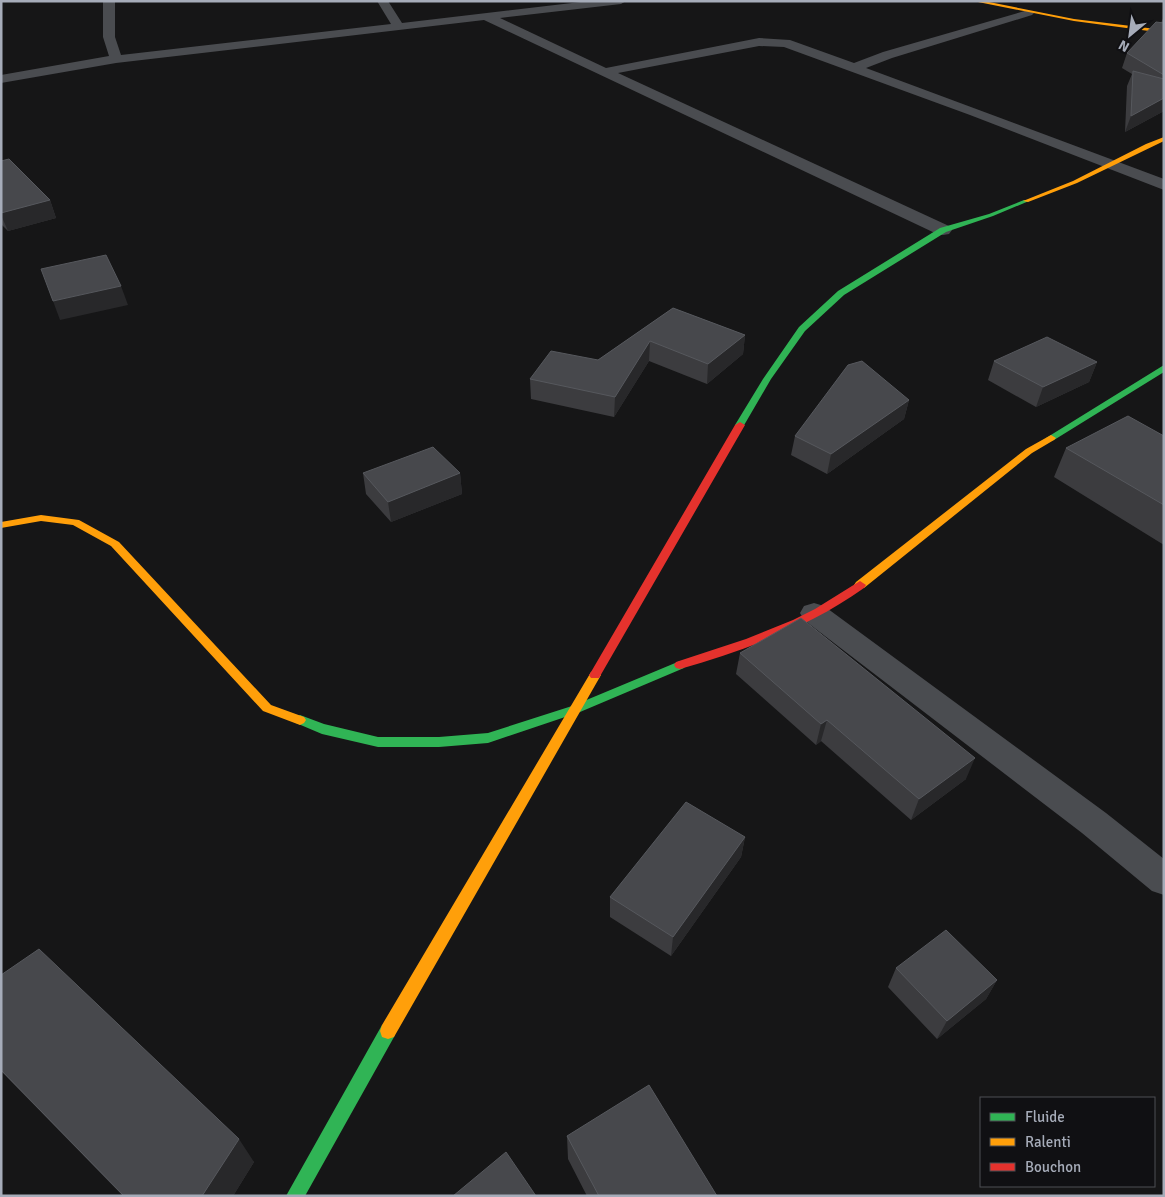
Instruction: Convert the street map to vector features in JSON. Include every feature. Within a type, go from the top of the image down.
[{"type":"street","points":[[109,1],[109,37],[116,59]]},
{"type":"street","points":[[382,1],[398,26]]},
{"type":"street","points":[[1,79],[116,59],[621,1]]},
{"type":"street","points":[[975,1],[1028,13],[1164,32]]},
{"type":"street","points":[[855,68],[870,60],[894,52],[942,40],[1028,13]]},
{"type":"street","points":[[486,17],[943,230]]},
{"type":"street","points":[[604,72],[766,42],[786,44],[855,68],[1164,185]]},
{"type":"street","points":[[295,1196],[408,996],[767,379],[802,329],[841,293],[943,230],[1019,204],[1075,182],[1112,165],[1148,145],[1164,140]]},
{"type":"street","points":[[1,525],[40,518],[75,522],[115,544],[267,708],[322,729],[378,742],[449,741],[488,738],[576,709],[671,667],[720,653],[773,633],[840,601],[1029,450],[1164,368]]},
{"type":"street","points":[[814,613],[1094,823],[1164,880]]},
{"type":"building","points":[[1156,22],[1164,23],[1164,75],[1127,53]]},
{"type":"building","points":[[1133,71],[1164,79],[1164,98],[1131,116]]},
{"type":"building","points":[[9,159],[50,200],[1,213],[1,161]]},
{"type":"building","points":[[106,255],[121,286],[53,301],[41,269]]},
{"type":"building","points":[[673,308],[745,335],[708,364],[650,341],[615,397],[530,379],[551,351],[598,360]]},
{"type":"building","points":[[1047,337],[1097,362],[1043,387],[994,361]]},
{"type":"building","points":[[862,361],[909,400],[831,454],[795,436],[848,365]]},
{"type":"building","points":[[1128,416],[1164,436],[1164,505],[1066,448]]},
{"type":"building","points":[[433,447],[460,473],[388,502],[363,473]]},
{"type":"building","points":[[801,618],[975,758],[919,799],[827,720],[821,724],[740,653]]},
{"type":"building","points":[[686,802],[745,837],[673,937],[610,897]]},
{"type":"building","points":[[946,930],[997,980],[947,1021],[896,968]]},
{"type":"building","points":[[39,949],[239,1139],[202,1196],[124,1196],[1,1070],[1,975]]},
{"type":"building","points":[[649,1085],[717,1196],[599,1196],[567,1136]]},
{"type":"building","points":[[506,1152],[536,1196],[453,1196]]},
{"type":"traffic: fast","points":[[740,425],[767,379],[802,329],[841,293],[943,230],[991,215],[1026,201]]},
{"type":"traffic: fast","points":[[1051,438],[1164,368]]},
{"type":"traffic: fast","points":[[300,720],[322,729],[378,742],[439,742],[488,738],[576,709],[680,665]]},
{"type":"traffic: fast","points":[[295,1196],[388,1031]]},
{"type":"traffic: slow","points":[[975,1],[1074,20],[1164,32]]},
{"type":"traffic: slow","points":[[1026,201],[1075,182],[1148,145],[1164,139]]},
{"type":"traffic: slow","points":[[860,585],[1029,451],[1051,438]]},
{"type":"traffic: slow","points":[[1,525],[41,518],[75,522],[115,544],[267,708],[300,720]]},
{"type":"traffic: slow","points":[[388,1031],[595,675]]},
{"type":"traffic: jam","points":[[595,675],[740,425]]},
{"type":"traffic: jam","points":[[680,665],[726,651],[797,623],[841,599],[860,585]]}]
